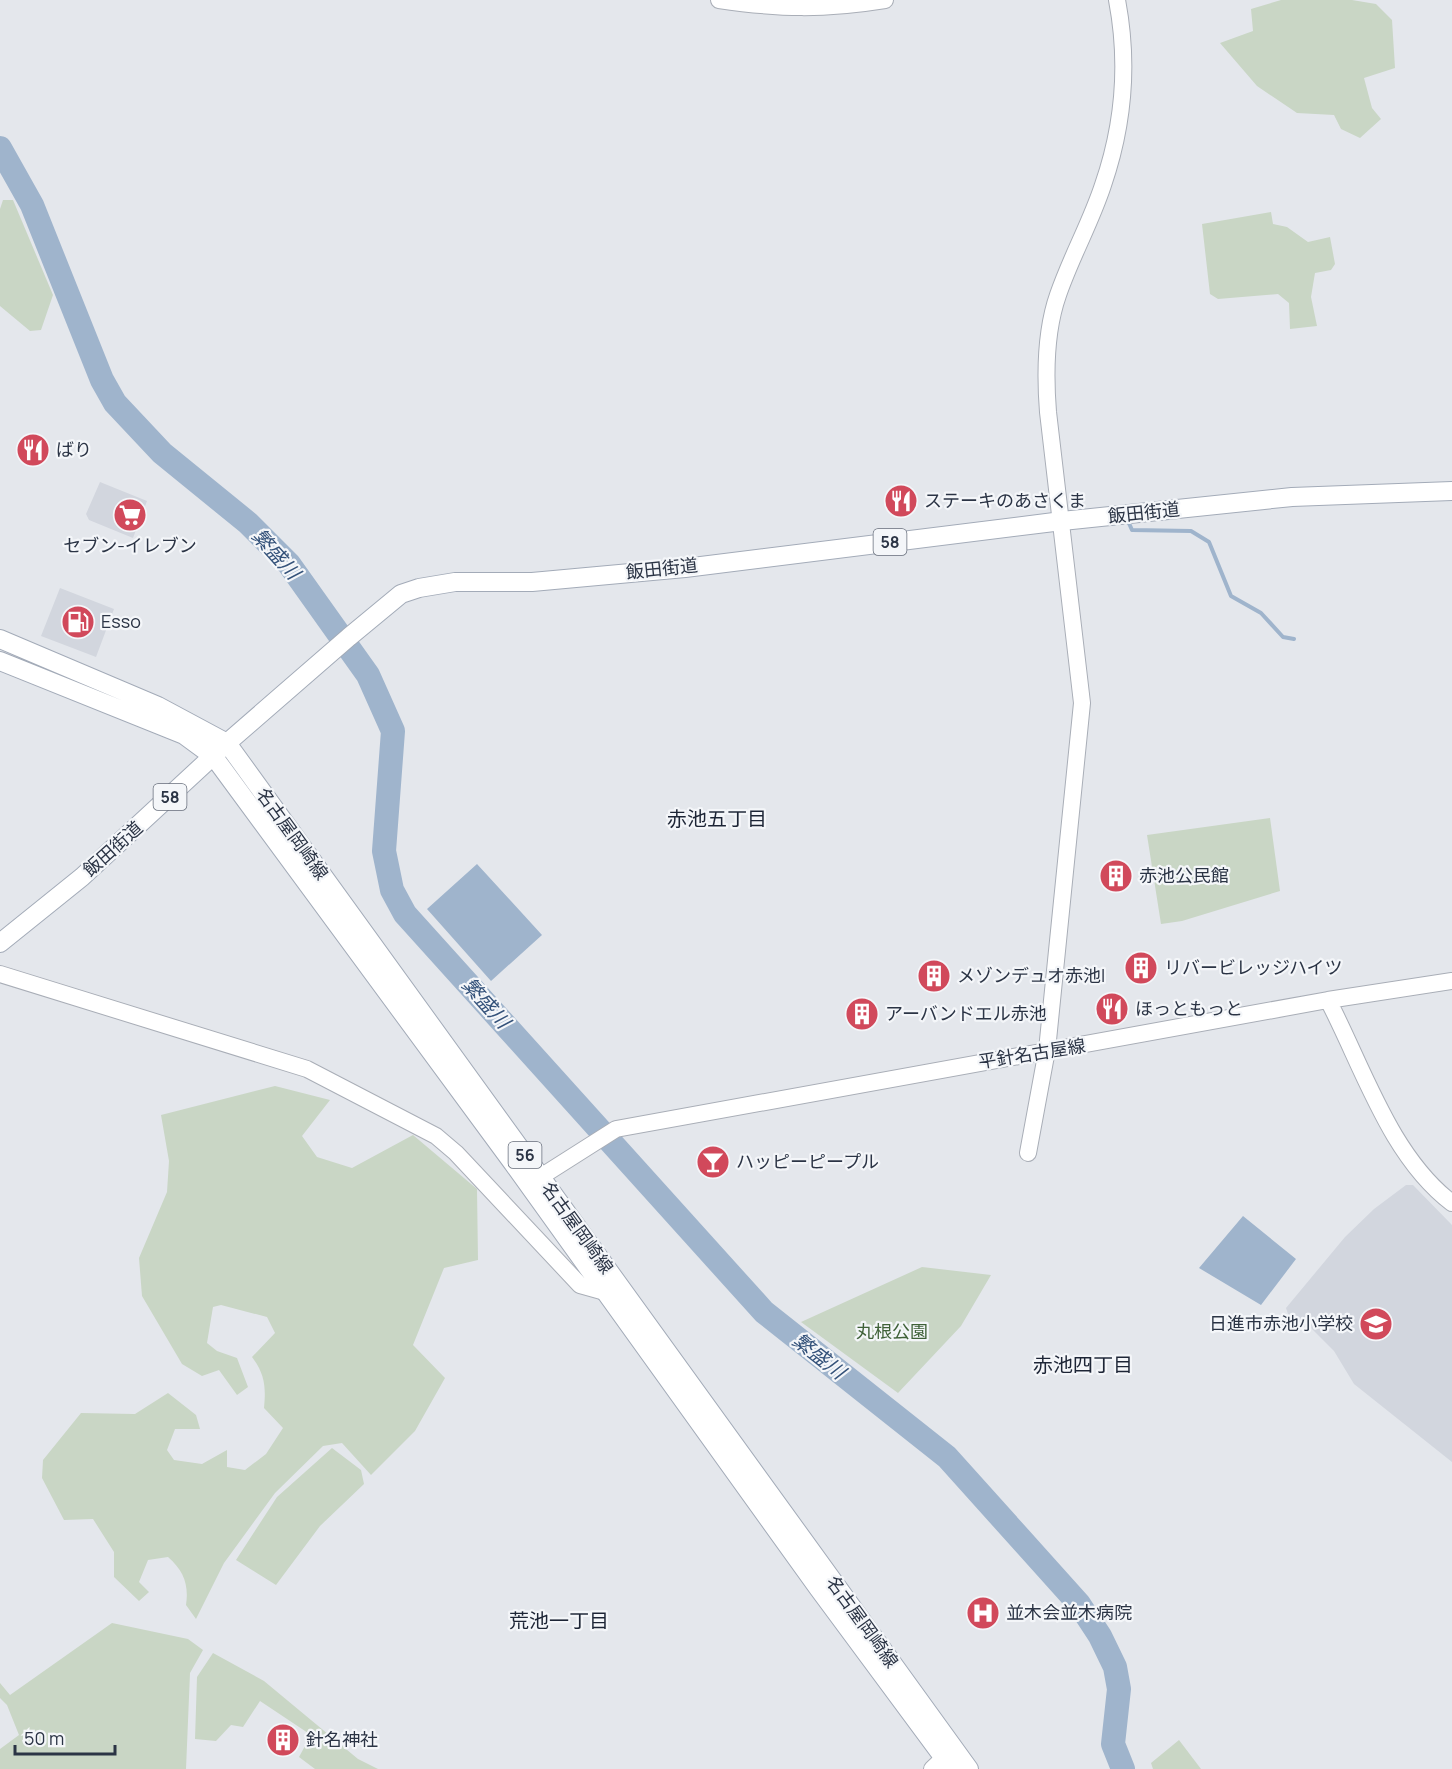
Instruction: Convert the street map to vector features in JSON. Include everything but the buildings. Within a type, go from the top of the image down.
[{"type":"main road","name":"飯田街道","points":[[0,943],[82,877],[227,743],[401,594],[432,585],[532,582],[685,568],[1062,521],[1292,497],[1452,491]]},
{"type":"main road","name":"名古屋岡崎線","points":[[0,639],[158,706],[227,743],[945,1761]]},
{"type":"main road","name":"名古屋岡崎線","points":[[0,661],[184,735],[214,757],[535,1181],[605,1292],[945,1761],[969,1769]]},
{"type":"street","points":[[719,0],[783,9],[842,7],[885,0]]},
{"type":"street","points":[[1028,1153],[1047,1050],[1082,703],[1046,381],[1048,335],[1058,294],[1103,185],[1117,136],[1125,69],[1117,0]]},
{"type":"street","points":[[0,974],[270,1056],[340,1084],[436,1136],[456,1153],[580,1285],[605,1292]]},
{"type":"street","name":"平針名古屋線","points":[[535,1181],[613,1130],[1328,1000],[1452,981]]},
{"type":"street","points":[[1328,1000],[1386,1124],[1414,1163],[1452,1203]]},
{"type":"shaded area","points":[[100,482],[147,501],[133,538],[89,520],[86,514]]},
{"type":"shaded area","name":"Esso","points":[[60,588],[114,609],[96,657],[41,636]]},
{"type":"shaded area","name":"日進市赤池小学校","points":[[1406,1185],[1413,1185],[1452,1225],[1452,1462],[1354,1384],[1334,1351],[1310,1327],[1290,1320],[1286,1308],[1345,1237],[1374,1209]]},
{"type":"green space","points":[[1281,0],[1352,0],[1376,4],[1392,20],[1395,68],[1364,78],[1372,108],[1381,119],[1360,138],[1341,129],[1334,115],[1297,113],[1257,86],[1220,43],[1253,31],[1251,9]]},
{"type":"green space","points":[[3,200],[13,200],[53,295],[41,330],[30,331],[0,306],[0,209]]},
{"type":"green space","points":[[1271,212],[1273,224],[1287,227],[1308,242],[1330,237],[1335,264],[1331,270],[1315,273],[1311,297],[1317,326],[1290,329],[1289,303],[1278,294],[1218,299],[1210,294],[1202,224]]},
{"type":"green space","points":[[1270,818],[1280,891],[1182,921],[1161,924],[1147,835]]},
{"type":"green space","points":[[275,1086],[330,1100],[302,1136],[317,1157],[352,1168],[413,1135],[477,1189],[478,1260],[444,1268],[413,1345],[445,1378],[415,1431],[371,1475],[342,1443],[323,1446],[275,1493],[224,1563],[196,1619],[186,1605],[187,1591],[182,1573],[168,1557],[148,1560],[139,1582],[149,1592],[139,1601],[114,1577],[114,1552],[93,1519],[64,1520],[42,1478],[43,1460],[81,1413],[135,1414],[168,1393],[196,1415],[200,1429],[175,1429],[167,1450],[174,1460],[202,1464],[227,1450],[227,1467],[245,1470],[266,1454],[283,1428],[264,1408],[264,1381],[252,1357],[275,1333],[267,1317],[221,1305],[213,1307],[207,1343],[217,1351],[237,1358],[248,1387],[237,1395],[219,1370],[202,1376],[182,1364],[142,1296],[139,1258],[167,1192],[169,1161],[161,1115]]},
{"type":"green space","name":"丸根公園","points":[[922,1267],[991,1275],[961,1326],[898,1393],[801,1322]]},
{"type":"green space","points":[[332,1448],[361,1470],[364,1484],[320,1526],[276,1585],[236,1560],[277,1497]]},
{"type":"green space","points":[[112,1623],[188,1639],[203,1650],[190,1673],[186,1769],[0,1769],[0,1749],[19,1735],[7,1705],[0,1698],[0,1683],[10,1695]]},
{"type":"green space","points":[[213,1653],[264,1681],[358,1759],[378,1769],[315,1769],[299,1757],[311,1735],[260,1701],[243,1727],[231,1725],[216,1741],[195,1739],[197,1677]]},
{"type":"green space","points":[[1179,1740],[1201,1769],[1153,1769],[1151,1763]]},
{"type":"water","points":[[477,864],[542,935],[491,981],[427,909]]},
{"type":"water","points":[[1243,1216],[1296,1259],[1261,1305],[1199,1268]]},
{"type":"waterway","name":"繁盛川","points":[[0,148],[32,205],[102,380],[115,403],[162,453],[248,523],[289,564],[368,675],[393,731],[384,851],[392,890],[405,914],[764,1312],[947,1457],[1079,1604],[1100,1636],[1115,1667],[1119,1689],[1113,1744],[1123,1769]]},
{"type":"waterway","points":[[1128,521],[1132,530],[1191,531],[1209,542],[1231,596],[1261,613],[1283,637],[1294,639]]},
{"type":"place","name":"ばり","points":[[33,450]]},
{"type":"place","name":"ステーキのあさくま","points":[[901,501]]},
{"type":"place","name":"セブン-イレブン","points":[[130,515]]},
{"type":"place","name":"Esso","points":[[78,622]]},
{"type":"place","name":"赤池公民館","points":[[1116,876]]},
{"type":"place","name":"リバービレッジハイツ","points":[[1141,968]]},
{"type":"place","name":"メゾンデュオ赤池I","points":[[934,976]]},
{"type":"place","name":"ほっともっと","points":[[1112,1009]]},
{"type":"place","name":"アーバンドエル赤池","points":[[862,1014]]},
{"type":"place","name":"ハッピーピープル","points":[[713,1162]]},
{"type":"place","name":"日進市赤池小学校","points":[[1376,1324]]},
{"type":"place","name":"並木会並木病院","points":[[983,1613]]},
{"type":"place","name":"針名神社","points":[[283,1740]]},
{"type":"district","name":"赤池五丁目","points":[[717,819]]},
{"type":"district","name":"赤池四丁目","points":[[1083,1365]]},
{"type":"district","name":"荒池一丁目","points":[[559,1621]]}]
